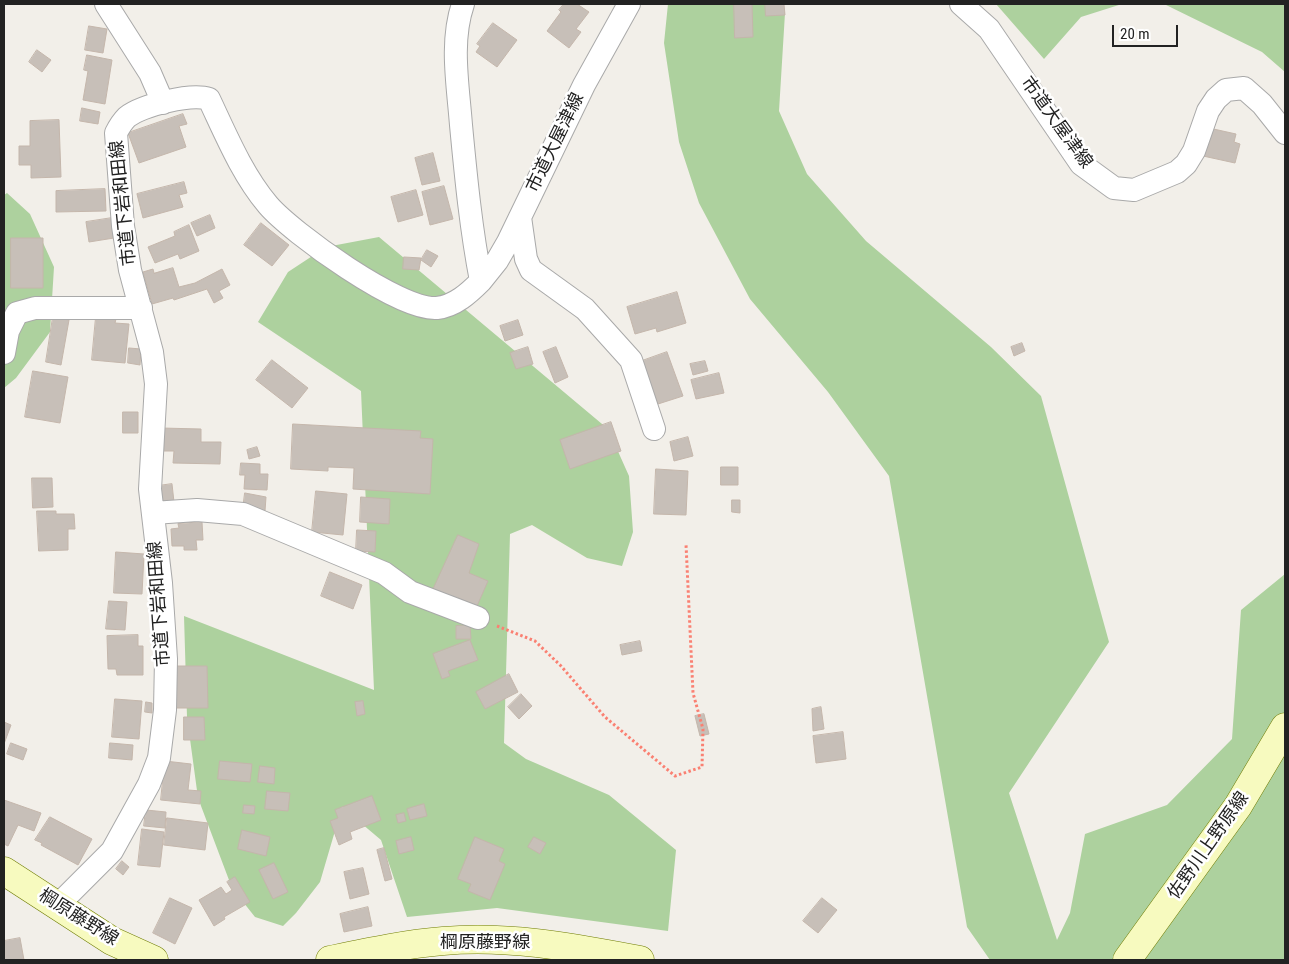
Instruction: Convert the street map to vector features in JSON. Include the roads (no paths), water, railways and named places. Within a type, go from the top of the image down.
[{"type":"main road","name":"佐野川上野原線","points":[[1127,960],[1238,806],[1285,728]]},
{"type":"main road","name":"棡原藤野線","points":[[4,872],[112,941],[154,960]]},
{"type":"main road","name":"棡原藤野線","points":[[330,960],[389,947],[445,941],[492,940],[562,946],[640,960]]},
{"type":"street","points":[[106,4],[150,73],[163,103]]},
{"type":"street","points":[[463,4],[458,17],[455,40],[458,88],[470,222],[481,281]]},
{"type":"street","name":"市道大屋津線","points":[[481,281],[497,261],[584,85],[629,4]]},
{"type":"street","name":"市道大屋津線","points":[[961,4],[989,28],[1080,164],[1114,188],[1134,190],[1177,172],[1186,164],[1194,151],[1208,111],[1226,90],[1244,88],[1262,104],[1285,133]]},
{"type":"street","name":"市道下岩和田線","points":[[57,906],[112,851],[149,784],[159,758],[165,710],[166,658],[150,489],[156,384],[152,352],[142,308],[130,270],[123,226],[116,133],[121,124],[129,116],[187,96],[200,96],[209,99],[246,172],[268,205],[281,218],[324,252],[406,302],[420,307],[437,308],[465,296],[481,281]]},
{"type":"street","points":[[520,217],[526,259],[531,270],[586,309],[631,360],[654,430]]},
{"type":"street","points":[[4,353],[8,331],[18,313],[35,308],[142,308]]},
{"type":"street","points":[[152,513],[197,510],[242,514],[384,573],[410,592],[478,618]]}]
